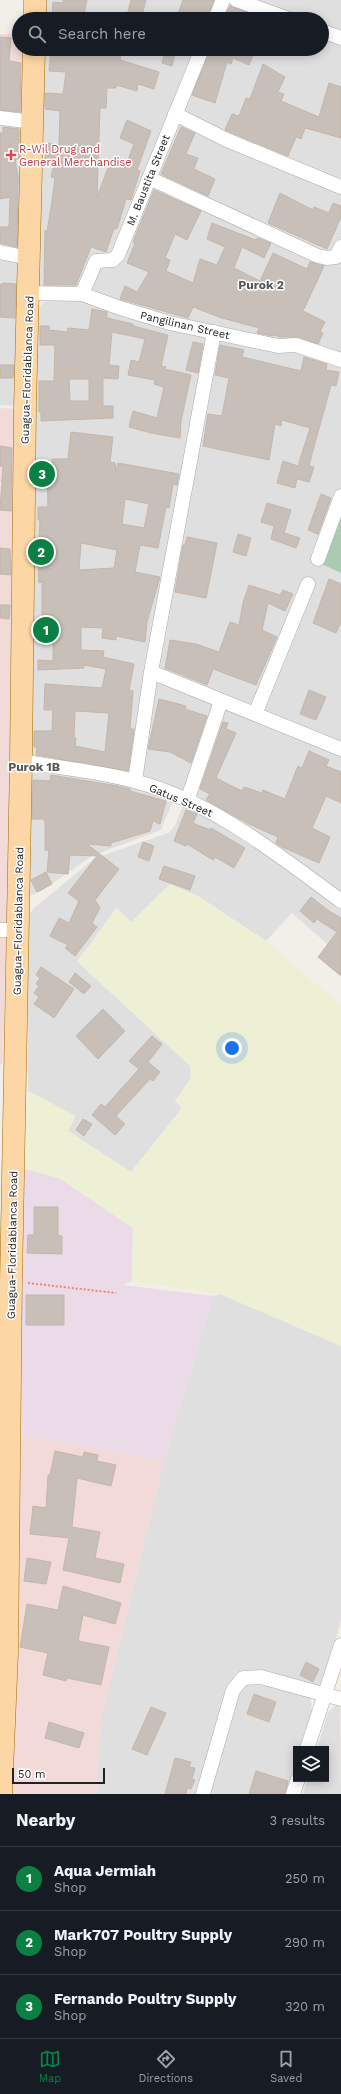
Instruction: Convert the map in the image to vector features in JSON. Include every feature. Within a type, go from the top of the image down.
[{"type":"main road","points":[[35,0],[35,12]]},
{"type":"main road","name":"Guagua-Floridablanca Road","points":[[1,1794],[7,1653],[11,1282],[9,930],[21,761],[25,408],[34,56]]},
{"type":"street","points":[[218,12],[223,0]]},
{"type":"street","points":[[236,0],[269,12]]},
{"type":"street","points":[[329,34],[341,38]]},
{"type":"street","name":"M. Baustita Street","points":[[82,294],[96,261],[113,260],[118,255],[199,56]]},
{"type":"street","points":[[175,114],[227,140],[341,188]]},
{"type":"street","points":[[0,118],[33,122]]},
{"type":"street","points":[[149,178],[318,256],[327,258],[336,257],[341,247]]},
{"type":"street","points":[[0,252],[29,258]]},
{"type":"street","name":"Pangilinan Street","points":[[29,293],[82,294],[120,308],[163,321],[278,346],[296,345],[341,360]]},
{"type":"street","points":[[135,781],[151,672],[214,332]]},
{"type":"street","points":[[318,559],[341,496]]},
{"type":"street","points":[[256,714],[308,584]]},
{"type":"street","points":[[151,672],[221,702],[256,714],[341,749]]},
{"type":"street","points":[[187,801],[221,702]]},
{"type":"street","name":"Gatus Street","points":[[21,761],[135,781],[208,810],[272,850],[341,900]]},
{"type":"street","points":[[308,1746],[341,1645]]},
{"type":"street","points":[[203,1794],[233,1690],[243,1678],[261,1677],[341,1699]]},
{"type":"street","points":[[293,1794],[297,1782]]},
{"type":"path","points":[[11,1282],[116,1293]]},
{"type":"shaded area","points":[[45,0],[215,0],[211,12],[44,12]]},
{"type":"shaded area","points":[[224,0],[341,0],[341,356],[294,344],[118,306],[87,288],[96,268],[107,267],[202,56],[329,56],[329,12],[220,12]]},
{"type":"shaded area","points":[[0,34],[12,34],[12,56],[27,56],[26,114],[0,114]]},
{"type":"shaded area","points":[[43,56],[193,56],[113,256],[108,258],[81,290],[41,287],[38,281]]},
{"type":"shaded area","points":[[0,121],[24,125],[22,249],[0,249]]},
{"type":"shaded area","points":[[0,255],[19,261],[19,406],[0,405]]},
{"type":"shaded area","points":[[59,298],[84,299],[210,333],[133,779],[34,761],[29,751],[38,308],[44,302]]},
{"type":"shaded area","points":[[220,337],[295,350],[341,365],[341,492],[319,563],[341,573],[341,744],[263,711],[260,698],[249,709],[158,672],[214,348]]},
{"type":"shaded area","points":[[0,408],[16,409],[18,485],[0,483]]},
{"type":"shaded area","points":[[0,486],[16,489],[8,925],[0,927]]},
{"type":"shaded area","points":[[157,682],[214,702],[183,792],[146,779],[141,775],[152,687]]},
{"type":"shaded area","points":[[228,708],[341,754],[341,895],[198,799],[194,791],[223,709]]},
{"type":"shaded area","points":[[40,770],[135,787],[173,801],[161,830],[92,856],[43,890],[29,896],[31,774]]},
{"type":"shaded area","points":[[183,806],[208,814],[341,907],[341,956],[292,913],[266,941],[198,896],[131,922],[116,908],[78,962],[190,1066],[191,1078],[175,1101],[182,1108],[131,1172],[68,1131],[75,1116],[28,1091],[27,917],[34,908],[95,858],[168,833],[174,827]]},
{"type":"shaded area","points":[[0,934],[6,937],[3,1062],[0,1065]]},
{"type":"shaded area","points":[[22,1168],[59,1178],[133,1228],[132,1281],[123,1285],[213,1296],[164,1460],[20,1435]]},
{"type":"shaded area","points":[[220,1294],[341,1346],[341,1620],[322,1685],[316,1688],[257,1670],[242,1670],[235,1674],[199,1794],[96,1794],[100,1722],[164,1460],[213,1296]]},
{"type":"shaded area","points":[[20,1435],[164,1460],[100,1722],[96,1794],[12,1794]]},
{"type":"shaded area","points":[[254,1684],[307,1694],[311,1699],[312,1713],[302,1746],[293,1746],[293,1774],[287,1794],[208,1794],[238,1693],[245,1685]]},
{"type":"shaded area","points":[[340,1702],[341,1794],[303,1794],[307,1782],[329,1782],[329,1746],[318,1746],[328,1712]]},
{"type":"green space","points":[[341,504],[341,573],[319,563]]},
{"type":"green space","points":[[170,884],[198,896],[266,941],[341,1005],[341,1346],[220,1294],[132,1281],[133,1228],[59,1178],[22,1168],[28,1091],[76,1116],[68,1131],[131,1172],[182,1108],[175,1101],[191,1078],[190,1066],[77,961],[117,908],[131,922]]},
{"type":"building","points":[[63,0],[87,0],[84,12],[52,12],[53,2],[63,3]]},
{"type":"building","points":[[131,0],[146,0],[143,12],[128,12]]},
{"type":"building","points":[[183,0],[214,0],[210,12],[179,12]]},
{"type":"building","points":[[230,6],[245,12],[227,12]]},
{"type":"building","points":[[0,37],[11,38],[9,61],[21,63],[20,112],[0,110]]},
{"type":"building","points":[[50,56],[120,56],[120,60],[159,72],[154,89],[138,84],[137,91],[116,85],[116,88],[107,88],[106,108],[100,108],[97,197],[111,160],[126,165],[134,144],[120,138],[127,120],[151,131],[137,170],[140,171],[131,200],[126,199],[117,229],[114,228],[106,252],[91,247],[76,285],[44,285],[45,230],[47,232],[55,178],[51,177],[55,161],[45,159],[48,143],[59,145],[60,111],[45,109],[45,93],[63,94],[66,72],[49,71]]},
{"type":"building","points":[[164,56],[174,56],[172,66],[162,63]]},
{"type":"building","points":[[207,56],[253,56],[249,65],[233,58],[231,64],[227,62],[215,103],[192,95]]},
{"type":"building","points":[[263,64],[285,77],[278,92],[284,94],[281,101],[319,117],[329,83],[341,87],[341,138],[305,128],[301,139],[296,137],[288,156],[225,130],[232,114],[239,116],[246,98],[250,99]]},
{"type":"building","points":[[3,127],[19,129],[19,159],[15,159],[18,177],[17,247],[0,243],[0,227],[9,227],[10,197],[0,199],[0,133],[3,133]]},
{"type":"building","points":[[181,127],[195,133],[186,154],[198,158],[194,169],[215,179],[208,196],[161,174]]},
{"type":"building","points":[[154,190],[201,211],[187,240],[175,234],[165,258],[170,260],[166,271],[193,283],[200,259],[217,265],[225,247],[207,239],[212,223],[256,240],[257,238],[271,243],[264,258],[242,247],[234,268],[260,281],[273,253],[307,269],[310,262],[324,266],[303,311],[325,322],[320,332],[323,333],[318,344],[298,337],[280,337],[257,333],[259,328],[222,318],[193,307],[188,318],[120,299],[125,286],[137,292],[149,272],[127,263],[135,243],[133,242]]},
{"type":"building","points":[[280,193],[313,210],[314,207],[329,213],[333,203],[341,206],[341,217],[327,249],[268,223]]},
{"type":"building","points":[[3,283],[16,284],[15,318],[0,317],[0,285]]},
{"type":"building","points":[[92,309],[107,312],[107,318],[133,324],[133,326],[168,335],[161,366],[166,367],[165,369],[191,375],[181,421],[180,438],[151,433],[129,427],[133,411],[157,418],[164,387],[154,384],[155,380],[128,375],[131,360],[139,362],[145,339],[112,332],[109,365],[119,366],[118,379],[103,378],[103,406],[113,406],[113,418],[41,421],[41,412],[39,412],[39,381],[54,381],[55,345],[40,345],[40,326],[49,326],[49,330],[67,332],[68,328],[89,330]],"holes":[[[69,379],[89,379],[89,401],[70,401]]]},
{"type":"building","points":[[193,342],[203,344],[198,373],[186,370]]},
{"type":"building","points":[[220,345],[244,350],[242,357],[301,371],[304,357],[327,364],[326,370],[339,372],[336,386],[331,385],[312,454],[309,466],[314,467],[309,482],[297,479],[295,488],[277,483],[283,461],[298,466],[310,428],[282,420],[281,426],[275,424],[269,460],[203,446],[208,414],[222,416],[229,378],[215,375]]},
{"type":"building","points":[[0,365],[14,365],[13,378],[0,378]]},
{"type":"building","points":[[71,432],[113,437],[110,462],[115,463],[116,472],[118,463],[179,474],[177,485],[173,484],[169,508],[166,507],[158,548],[140,545],[135,572],[160,577],[147,622],[145,642],[116,636],[116,640],[102,638],[103,628],[81,627],[81,650],[104,651],[103,657],[134,664],[129,690],[133,691],[130,729],[134,729],[128,771],[36,755],[37,747],[34,747],[34,731],[52,731],[53,710],[44,710],[45,684],[102,688],[106,669],[84,665],[84,668],[38,670],[38,660],[53,661],[53,634],[44,634],[44,630],[39,630],[38,619],[42,618],[42,582],[39,583],[38,562],[40,520],[38,520],[38,507],[48,507],[47,470],[52,470],[52,459],[68,459]],"holes":[[[125,499],[149,504],[144,528],[122,524]],[[81,543],[117,550],[114,568],[79,570]],[[75,711],[109,713],[105,752],[75,746],[76,738],[74,738]]]},
{"type":"building","points":[[0,446],[12,448],[11,511],[0,510],[3,466],[0,466]]},
{"type":"building","points":[[321,494],[331,498],[318,534],[308,530]]},
{"type":"building","points":[[267,503],[291,510],[284,533],[300,538],[296,548],[271,539],[274,526],[261,522]]},
{"type":"building","points":[[238,534],[251,538],[246,556],[233,552]]},
{"type":"building","points":[[187,537],[217,543],[206,598],[175,592],[183,545],[185,545]]},
{"type":"building","points":[[0,548],[10,549],[11,575],[0,574]]},
{"type":"building","points":[[329,579],[341,584],[341,622],[336,633],[313,623]]},
{"type":"building","points":[[249,585],[280,595],[283,590],[293,594],[285,611],[268,603],[262,630],[277,637],[256,685],[213,669],[207,685],[165,668],[170,640],[196,644],[219,652],[230,622],[239,625],[243,603]]},
{"type":"building","points":[[0,605],[10,605],[9,619],[0,618]]},
{"type":"building","points":[[309,690],[326,697],[316,720],[300,714]]},
{"type":"building","points":[[159,699],[186,706],[185,709],[207,716],[191,763],[170,752],[148,749]]},
{"type":"building","points":[[223,722],[228,723],[226,729],[236,733],[216,778],[242,791],[244,787],[262,793],[263,790],[285,799],[298,766],[302,768],[309,751],[329,760],[326,766],[341,772],[341,803],[326,796],[312,828],[330,837],[319,863],[282,847],[276,843],[278,837],[249,824],[206,800],[210,794],[200,789]]},
{"type":"building","points":[[51,775],[118,786],[166,801],[160,824],[153,821],[150,831],[111,843],[111,846],[87,844],[119,869],[95,900],[100,908],[92,923],[97,927],[75,956],[65,948],[68,945],[50,936],[59,918],[69,923],[79,901],[68,893],[97,856],[70,855],[68,874],[47,872],[49,850],[45,850],[45,822],[44,819],[32,819],[33,780],[50,781]]},
{"type":"building","points":[[186,810],[197,814],[193,823],[210,830],[211,828],[245,848],[234,868],[215,857],[213,860],[187,844],[186,846],[174,841]]},
{"type":"building","points":[[143,842],[154,846],[149,861],[138,857]]},
{"type":"building","points":[[164,866],[195,876],[190,890],[159,879]]},
{"type":"building","points":[[46,872],[52,884],[37,892],[31,880]]},
{"type":"building","points":[[311,897],[341,918],[341,976],[318,957],[337,932],[317,919],[314,923],[300,911]]},
{"type":"building","points":[[41,967],[74,989],[54,1018],[34,1004],[39,997],[34,993],[39,986],[36,984],[40,978],[36,975]]},
{"type":"building","points":[[75,973],[91,986],[84,994],[69,982]]},
{"type":"building","points":[[103,1009],[125,1031],[98,1059],[76,1036]]},
{"type":"building","points":[[152,1036],[162,1044],[148,1062],[160,1072],[153,1081],[150,1079],[116,1116],[125,1124],[115,1135],[92,1115],[101,1104],[105,1107],[139,1069],[129,1061]]},
{"type":"building","points":[[83,1119],[92,1124],[84,1136],[76,1130]]},
{"type":"building","points":[[34,1207],[58,1207],[58,1235],[62,1236],[62,1254],[27,1253],[28,1235],[34,1235]]},
{"type":"building","points":[[26,1295],[64,1295],[64,1325],[26,1325]]},
{"type":"building","points":[[55,1451],[83,1457],[84,1452],[98,1455],[97,1461],[116,1465],[111,1486],[77,1478],[72,1527],[100,1532],[95,1558],[124,1564],[120,1583],[63,1570],[69,1538],[30,1534],[33,1506],[46,1508],[48,1475],[50,1475]]},
{"type":"building","points":[[27,1558],[51,1562],[46,1584],[24,1581]]},
{"type":"building","points":[[63,1586],[121,1603],[115,1624],[83,1615],[78,1641],[109,1647],[101,1685],[67,1678],[66,1681],[43,1675],[48,1653],[20,1647],[27,1604],[58,1610]]},
{"type":"building","points":[[306,1662],[319,1669],[313,1682],[300,1675]]},
{"type":"building","points":[[254,1694],[276,1702],[269,1722],[247,1714]]},
{"type":"building","points":[[151,1707],[166,1713],[147,1755],[132,1749]]},
{"type":"building","points":[[49,1722],[84,1733],[79,1748],[45,1738]]},
{"type":"building","points":[[175,1758],[191,1762],[189,1767],[195,1768],[192,1779],[195,1780],[191,1789],[187,1788],[186,1794],[165,1794]]},
{"type":"building","points":[[256,1771],[288,1781],[285,1794],[249,1794]]},
{"type":"place","name":"R-Wil Drug and General Merchandise","points":[[11,155]]},
{"type":"place","name":"Fernando Poultry Supply","points":[[42,474]]},
{"type":"place","name":"Mark707 Poultry Supply","points":[[41,552]]},
{"type":"place","name":"Aqua Jermiah","points":[[46,630]]},
{"type":"district","name":"Purok 2","points":[[261,285]]},
{"type":"district","name":"Purok 1B","points":[[34,767]]}]
